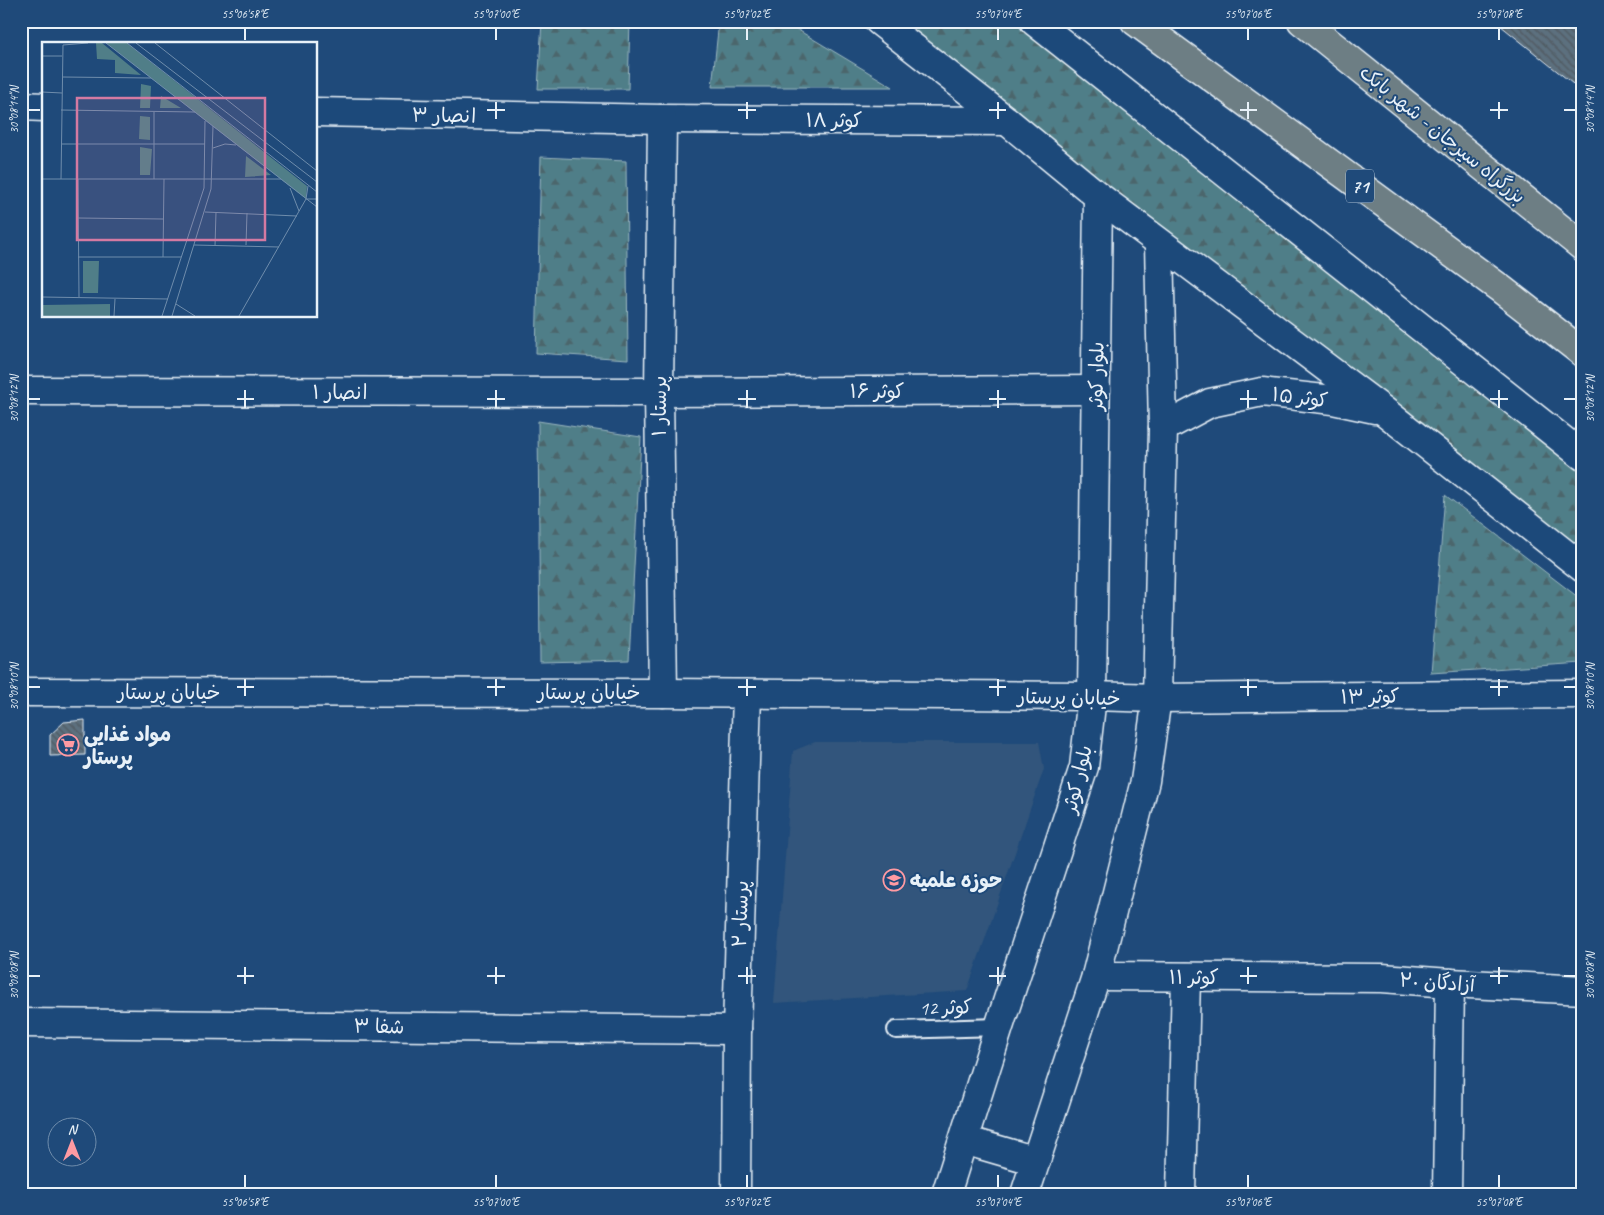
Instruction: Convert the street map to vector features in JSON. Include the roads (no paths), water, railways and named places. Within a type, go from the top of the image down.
[{"type":"highway","name":"71","points":[[1135,21],[1493,283],[1583,353]]},
{"type":"highway","name":"بزرگراه سیرجان - شهر بابک","points":[[1302,21],[1583,247]]},
{"type":"street","points":[[879,21],[1007,121],[1098,196],[1384,411],[1583,568]]},
{"type":"street","points":[[1034,21],[1583,456]]},
{"type":"street","points":[[21,106],[42,107]]},
{"type":"street","name":"انصار ۳","points":[[318,112],[662,119]]},
{"type":"street","name":"کوثر ۱۸","points":[[662,119],[1007,121]]},
{"type":"street","name":"پرستار ۱","points":[[662,119],[659,392],[663,692]]},
{"type":"street","name":"بلوار کوثر","points":[[946,1194],[998,1027],[1084,767],[1092,696],[1098,196]]},
{"type":"street","points":[[1025,1194],[1096,976],[1145,781],[1156,698],[1163,428],[1159,243]]},
{"type":"street","name":"کوثر ۱۶","points":[[659,392],[1096,390]]},
{"type":"street","name":"انصار ۱","points":[[21,392],[659,392]]},
{"type":"street","name":"کوثر ۱۵","points":[[1163,428],[1210,403],[1262,392],[1333,400],[1384,411]]},
{"type":"street","name":"خیابان پرستار","points":[[21,692],[663,692],[1156,698]]},
{"type":"street","name":"پرستار ۲","points":[[736,1194],[737,1030],[747,694]]},
{"type":"street","name":"کوثر ۱۳","points":[[1156,698],[1583,694]]},
{"type":"street","name":"کوثر ۱۱","points":[[1096,976],[1382,978]]},
{"type":"street","points":[[1181,1194],[1186,977]]},
{"type":"street","name":"آزادگان ۲۰","points":[[1382,978],[1583,990]]},
{"type":"street","points":[[1447,1194],[1450,983]]},
{"type":"street","name":"شفا ۳","points":[[21,1023],[737,1030]]},
{"type":"street","points":[[964,1140],[1036,1161]]},
{"type":"lane","name":"کوثر 12","points":[[896,1030],[998,1027]]},
{"type":"place","name":"مواد غذایی پرستار","points":[[68,745]]},
{"type":"place","name":"حوزه علمیه","points":[[894,880]]}]
